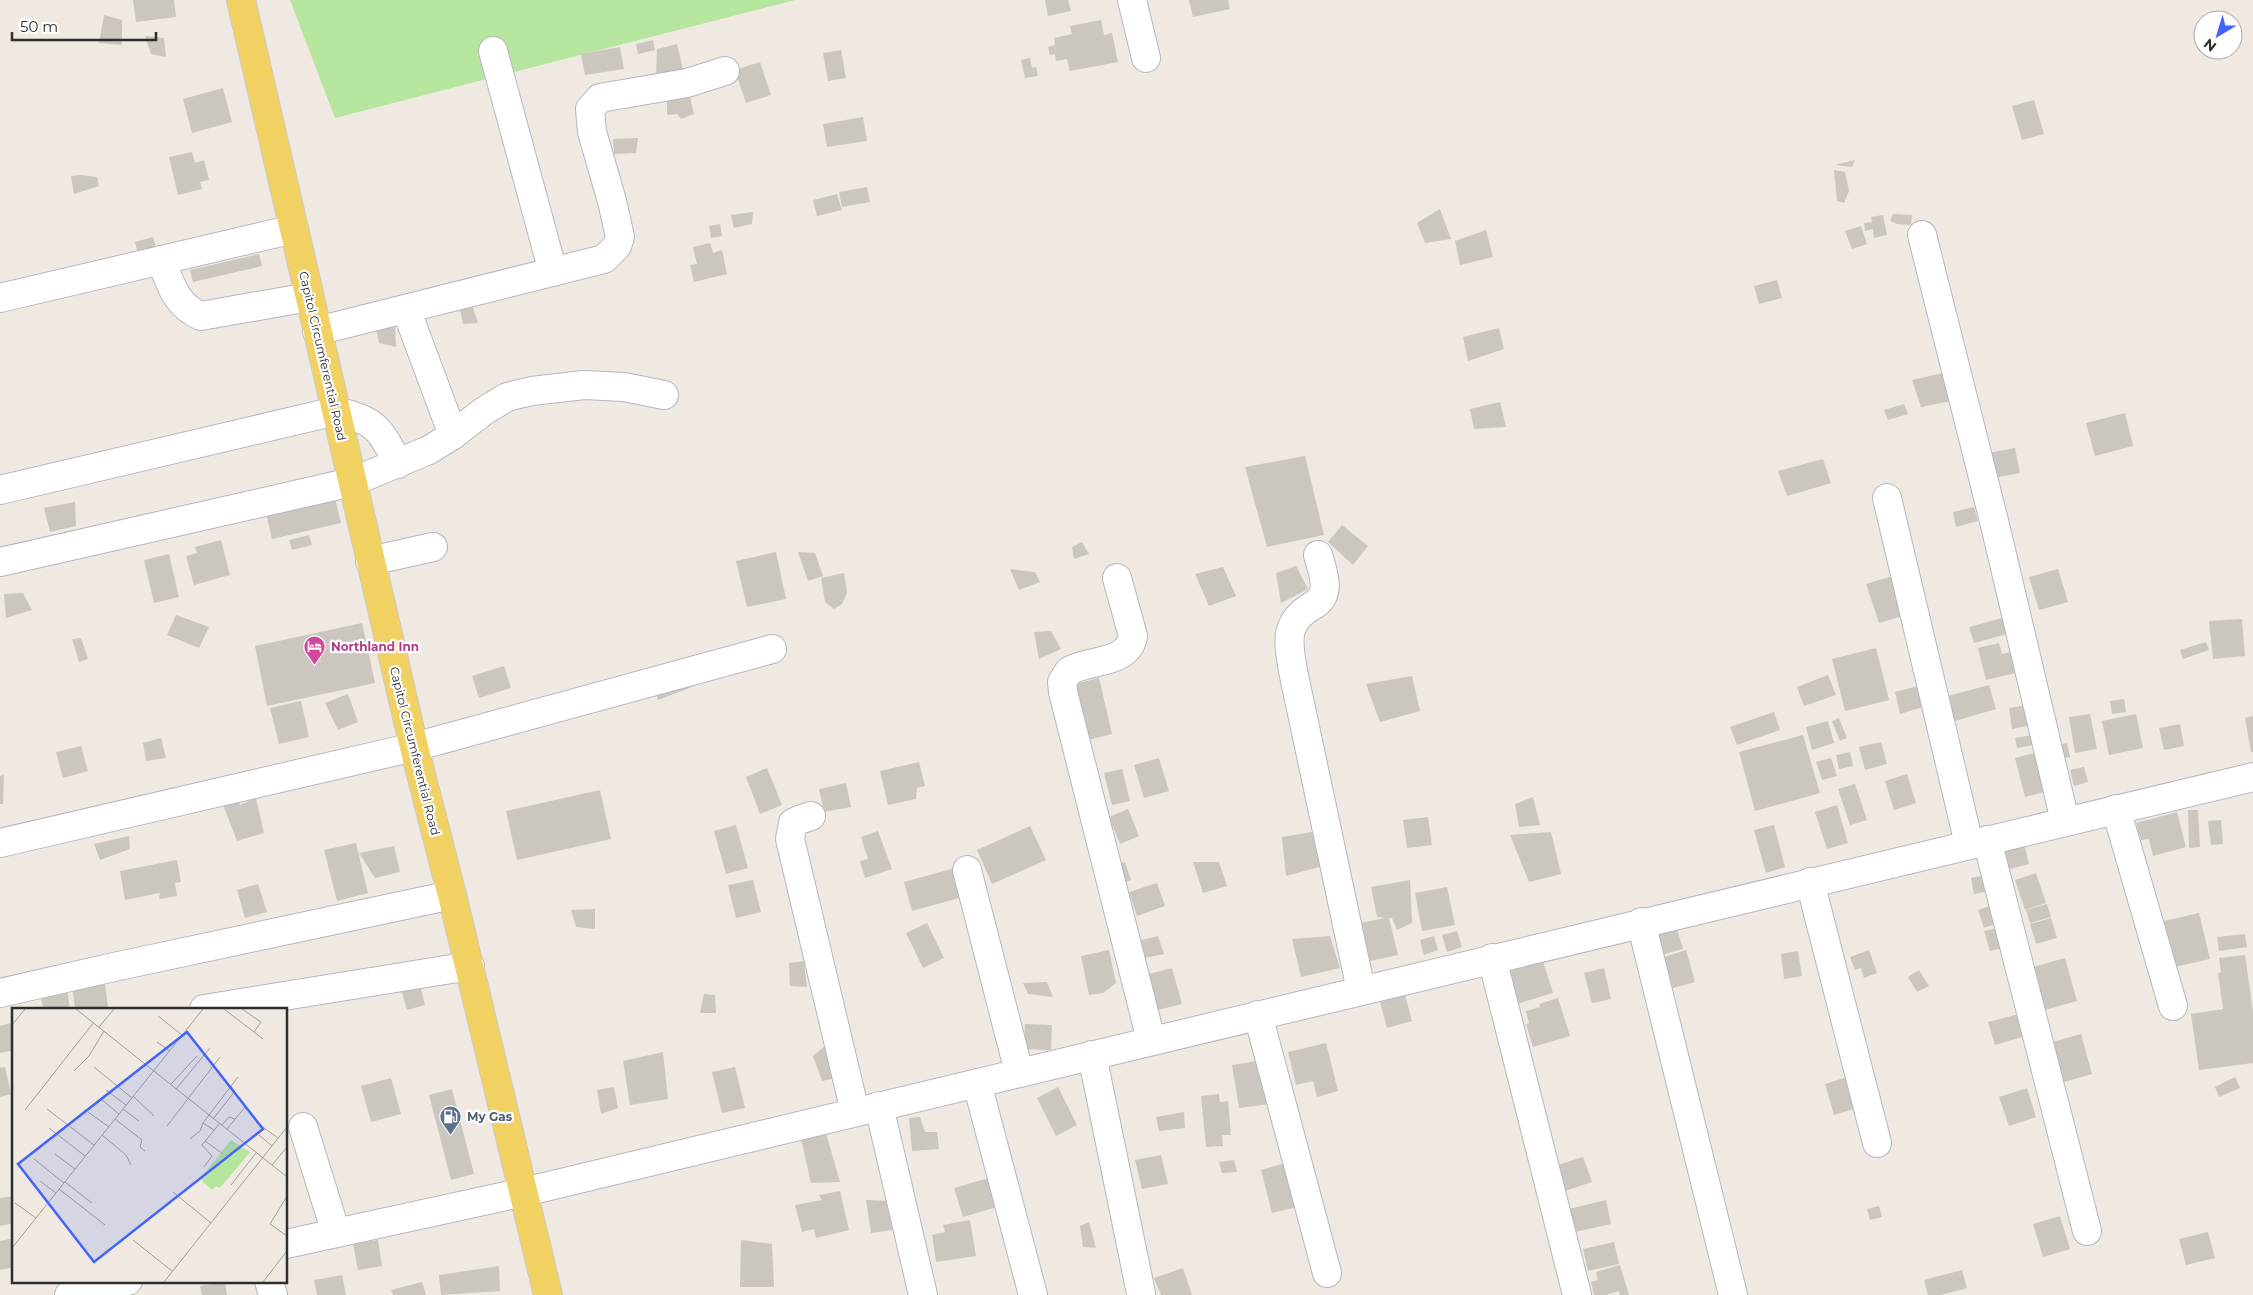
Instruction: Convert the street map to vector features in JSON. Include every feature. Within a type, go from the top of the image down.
[{"type":"main road","name":"Capitol Circumferential Road","points":[[242,0],[370,561],[414,747],[470,966],[548,1295]]},
{"type":"street","points":[[1132,0],[1146,58]]},
{"type":"street","points":[[493,50],[553,272]]},
{"type":"street","points":[[317,331],[604,259],[617,246],[620,237],[612,201],[592,132],[590,109],[595,102],[608,96],[687,82],[726,71]]},
{"type":"street","points":[[0,298],[294,229]]},
{"type":"street","points":[[1922,234],[1994,521],[2065,821]]},
{"type":"street","points":[[161,260],[178,299],[188,310],[201,316],[309,297]]},
{"type":"street","points":[[406,309],[453,435]]},
{"type":"street","points":[[0,562],[352,482],[429,450],[507,397],[532,391],[584,385],[624,387],[664,395]]},
{"type":"street","points":[[0,490],[336,411],[361,417],[377,429],[385,439],[398,464]]},
{"type":"street","points":[[1887,498],[1978,842],[2087,1231]]},
{"type":"street","points":[[370,561],[433,547]]},
{"type":"street","points":[[1318,555],[1326,584],[1324,595],[1318,603],[1298,617],[1292,625],[1290,641],[1293,670],[1362,990]]},
{"type":"street","points":[[1116,578],[1133,636],[1132,644],[1122,654],[1069,671],[1062,682],[1151,1040]]},
{"type":"street","points":[[0,843],[414,747],[772,649]]},
{"type":"street","points":[[288,1244],[524,1192],[1641,922],[2253,777]]},
{"type":"street","points":[[2116,809],[2173,1006]]},
{"type":"street","points":[[811,816],[793,823],[790,840],[867,1109],[923,1295]]},
{"type":"street","points":[[966,870],[1019,1072]]},
{"type":"street","points":[[1810,882],[1877,1143]]},
{"type":"street","points":[[0,993],[452,895]]},
{"type":"street","points":[[1641,922],[1733,1295]]},
{"type":"street","points":[[1492,958],[1577,1295]]},
{"type":"street","points":[[210,1008],[470,966]]},
{"type":"street","points":[[1258,1015],[1327,1273]]},
{"type":"street","points":[[1092,1055],[1142,1293]]},
{"type":"street","points":[[977,1082],[1033,1295]]},
{"type":"street","points":[[303,1127],[336,1233]]},
{"type":"street","points":[[69,1295],[124,1282]]},
{"type":"street","points":[[269,1282],[273,1295]]},
{"type":"green space","points":[[290,0],[795,0],[335,118]]},
{"type":"building","points":[[133,0],[174,0],[176,17],[136,22]]},
{"type":"building","points":[[1045,0],[1068,0],[1071,11],[1048,16]]},
{"type":"building","points":[[1189,0],[1228,0],[1230,9],[1193,17]]},
{"type":"building","points":[[104,15],[122,20],[122,45],[99,43]]},
{"type":"building","points":[[1101,20],[1104,35],[1112,33],[1118,62],[1070,71],[1067,59],[1056,61],[1055,54],[1050,55],[1048,47],[1055,45],[1054,38],[1072,34],[1070,26]]},
{"type":"building","points":[[145,36],[164,38],[166,57],[151,54]]},
{"type":"building","points":[[653,40],[655,50],[638,54],[636,44]]},
{"type":"building","points":[[677,44],[683,69],[656,76],[657,49]]},
{"type":"building","points":[[620,47],[624,69],[585,75],[581,54]]},
{"type":"building","points":[[841,50],[846,78],[828,81],[823,53]]},
{"type":"building","points":[[1030,58],[1032,68],[1036,67],[1038,76],[1025,78],[1021,60]]},
{"type":"building","points":[[760,62],[771,95],[746,103],[735,70]]},
{"type":"building","points":[[223,88],[232,122],[192,133],[183,99]]},
{"type":"building","points":[[689,93],[694,114],[681,119],[677,114],[667,115],[667,96]]},
{"type":"building","points":[[2034,100],[2044,134],[2022,140],[2012,106]]},
{"type":"building","points":[[863,117],[867,141],[827,147],[823,124]]},
{"type":"building","points":[[638,138],[636,153],[614,154],[613,139]]},
{"type":"building","points":[[192,152],[195,163],[204,160],[209,180],[200,182],[202,189],[178,195],[169,157]]},
{"type":"building","points":[[1855,160],[1852,167],[1835,165]]},
{"type":"building","points":[[1834,170],[1845,172],[1849,191],[1844,203],[1837,201]]},
{"type":"building","points":[[71,176],[97,177],[99,186],[74,194]]},
{"type":"building","points":[[867,187],[870,202],[842,207],[839,192]]},
{"type":"building","points":[[837,194],[842,210],[817,216],[813,200]]},
{"type":"building","points":[[1440,209],[1451,239],[1425,243],[1417,223]]},
{"type":"building","points":[[753,212],[752,224],[734,228],[731,215]]},
{"type":"building","points":[[1893,214],[1912,215],[1911,225],[1897,224],[1890,221]]},
{"type":"building","points":[[1883,215],[1887,235],[1874,238],[1873,229],[1865,231],[1864,223],[1872,222],[1871,217]]},
{"type":"building","points":[[720,224],[722,236],[711,238],[709,226]]},
{"type":"building","points":[[1861,226],[1867,244],[1852,249],[1845,231]]},
{"type":"building","points":[[1486,230],[1493,257],[1460,265],[1455,241]]},
{"type":"building","points":[[153,237],[158,255],[140,260],[135,242]]},
{"type":"building","points":[[710,243],[713,253],[722,250],[727,274],[694,282],[690,265],[697,264],[693,247]]},
{"type":"building","points":[[259,254],[262,266],[193,282],[190,270]]},
{"type":"building","points":[[1777,280],[1782,298],[1759,304],[1754,286]]},
{"type":"building","points":[[472,305],[478,323],[463,324],[460,309]]},
{"type":"building","points":[[395,325],[396,347],[379,343],[376,329]]},
{"type":"building","points":[[1499,328],[1504,349],[1468,361],[1463,337]]},
{"type":"building","points":[[1952,371],[1961,399],[1921,407],[1912,380]]},
{"type":"building","points":[[1500,402],[1506,427],[1474,429],[1470,409]]},
{"type":"building","points":[[1904,404],[1908,414],[1888,420],[1884,410]]},
{"type":"building","points":[[2125,413],[2133,446],[2095,456],[2086,423]]},
{"type":"building","points":[[2015,448],[2020,473],[1993,478],[1988,453]]},
{"type":"building","points":[[1305,456],[1324,535],[1267,547],[1245,467]]},
{"type":"building","points":[[1823,459],[1831,483],[1787,496],[1778,471]]},
{"type":"building","points":[[334,494],[341,523],[272,539],[265,510]]},
{"type":"building","points":[[75,502],[76,526],[50,532],[44,508]]},
{"type":"building","points":[[1974,507],[1978,521],[1956,527],[1953,512]]},
{"type":"building","points":[[1342,525],[1368,546],[1353,565],[1328,542]]},
{"type":"building","points":[[309,535],[312,545],[292,550],[289,540]]},
{"type":"building","points":[[221,540],[230,575],[194,585],[186,556],[197,553],[195,547]]},
{"type":"building","points":[[1082,542],[1089,554],[1074,559],[1072,547]]},
{"type":"building","points":[[776,552],[786,599],[747,607],[736,561]]},
{"type":"building","points":[[798,552],[815,553],[823,576],[808,581]]},
{"type":"building","points":[[169,554],[179,597],[154,603],[144,560]]},
{"type":"building","points":[[1296,566],[1308,589],[1281,603],[1276,573]]},
{"type":"building","points":[[1223,567],[1236,596],[1209,606],[1195,574]]},
{"type":"building","points":[[1010,569],[1035,572],[1040,582],[1019,590]]},
{"type":"building","points":[[2058,569],[2068,602],[2039,610],[2029,577]]},
{"type":"building","points":[[844,573],[847,593],[842,604],[834,609],[825,602],[821,578]]},
{"type":"building","points":[[1893,576],[1906,615],[1879,623],[1866,584]]},
{"type":"building","points":[[23,593],[32,610],[6,618],[4,594]]},
{"type":"building","points":[[176,615],[209,627],[199,648],[167,635]]},
{"type":"building","points":[[2006,617],[2011,633],[1974,643],[1969,627]]},
{"type":"building","points":[[2242,619],[2245,656],[2213,659],[2209,621]]},
{"type":"building","name":"Northland Inn","points":[[362,623],[375,683],[267,706],[255,646]]},
{"type":"building","points":[[1051,631],[1061,649],[1039,659],[1034,632]]},
{"type":"building","points":[[81,638],[88,659],[79,662],[72,639]]},
{"type":"building","points":[[2206,642],[2209,650],[2183,659],[2180,650]]},
{"type":"building","points":[[1999,643],[2002,654],[2019,650],[2024,671],[1986,680],[1978,648]]},
{"type":"building","points":[[1876,648],[1889,700],[1845,711],[1832,659]]},
{"type":"building","points":[[504,666],[511,688],[479,698],[472,676]]},
{"type":"building","points":[[1828,675],[1836,695],[1804,706],[1797,687]]},
{"type":"building","points":[[1412,676],[1420,711],[1380,722],[1366,684]]},
{"type":"building","points":[[1099,678],[1112,734],[1084,741],[1071,685]]},
{"type":"building","points":[[685,681],[692,687],[658,700],[655,687]]},
{"type":"building","points":[[1989,685],[1996,709],[1955,721],[1948,696]]},
{"type":"building","points":[[1918,686],[1923,707],[1900,714],[1895,692]]},
{"type":"building","points":[[348,694],[358,722],[338,730],[325,703]]},
{"type":"building","points":[[2124,699],[2126,712],[2112,714],[2110,701]]},
{"type":"building","points":[[301,701],[309,737],[279,744],[270,708]]},
{"type":"building","points":[[2028,705],[2032,725],[2012,729],[2009,708]]},
{"type":"building","points":[[1774,712],[1780,730],[1737,745],[1730,727]]},
{"type":"building","points":[[2090,714],[2097,749],[2075,753],[2069,717]]},
{"type":"building","points":[[2136,714],[2143,748],[2109,755],[2102,721]]},
{"type":"building","points":[[2253,716],[2253,752],[2251,752],[2245,718]]},
{"type":"building","points":[[1839,718],[1847,738],[1840,741],[1832,721]]},
{"type":"building","points":[[1828,721],[1834,743],[1812,750],[1806,727]]},
{"type":"building","points":[[2180,724],[2184,746],[2164,750],[2159,728]]},
{"type":"building","points":[[2038,734],[2039,744],[2017,748],[2015,738]]},
{"type":"building","points":[[1803,735],[1820,793],[1755,811],[1739,752]]},
{"type":"building","points":[[161,738],[166,758],[146,761],[143,743]]},
{"type":"building","points":[[1881,742],[1887,764],[1865,770],[1859,747]]},
{"type":"building","points":[[2067,743],[2070,757],[2059,759],[2055,746]]},
{"type":"building","points":[[81,746],[88,771],[63,778],[56,752]]},
{"type":"building","points":[[1850,752],[1853,766],[1839,769],[1836,755]]},
{"type":"building","points":[[2034,753],[2044,792],[2025,797],[2015,758]]},
{"type":"building","points":[[1159,758],[1169,791],[1144,798],[1134,765]]},
{"type":"building","points":[[1831,758],[1837,776],[1822,780],[1816,762]]},
{"type":"building","points":[[919,762],[925,786],[917,788],[916,799],[888,805],[880,771]]},
{"type":"building","points":[[2084,767],[2088,782],[2074,786],[2070,770]]},
{"type":"building","points":[[767,768],[782,805],[760,814],[746,777]]},
{"type":"building","points":[[1122,769],[1130,801],[1112,805],[1104,773]]},
{"type":"building","points":[[1907,774],[1916,803],[1894,810],[1885,781]]},
{"type":"building","points":[[4,775],[3,804],[0,804],[0,776]]},
{"type":"building","points":[[846,783],[851,807],[824,812],[819,789]]},
{"type":"building","points":[[1855,784],[1867,820],[1850,825],[1838,789]]},
{"type":"building","points":[[600,790],[611,839],[517,860],[506,811]]},
{"type":"building","points":[[1533,797],[1540,825],[1519,827],[1515,804]]},
{"type":"building","points":[[237,798],[240,805],[256,798],[264,833],[237,841],[222,802]]},
{"type":"building","points":[[1837,805],[1848,843],[1827,849],[1815,812]]},
{"type":"building","points":[[1128,809],[1139,836],[1120,844],[1109,817]]},
{"type":"building","points":[[2188,810],[2198,810],[2200,847],[2189,848]]},
{"type":"building","points":[[2177,812],[2186,847],[2153,856],[2149,839],[2141,840],[2136,823]]},
{"type":"building","points":[[1428,817],[1432,845],[1407,848],[1403,820]]},
{"type":"building","points":[[2221,820],[2223,844],[2211,845],[2208,821]]},
{"type":"building","points":[[736,825],[748,868],[726,874],[714,831]]},
{"type":"building","points":[[1774,825],[1785,867],[1766,873],[1754,830]]},
{"type":"building","points":[[1030,826],[1046,860],[992,884],[977,850]]},
{"type":"building","points":[[878,831],[892,869],[865,878],[860,861],[868,859],[861,837]]},
{"type":"building","points":[[1317,831],[1323,866],[1286,876],[1282,837]]},
{"type":"building","points":[[1551,832],[1561,874],[1529,882],[1510,835]]},
{"type":"building","points":[[129,836],[130,849],[100,860],[94,844]]},
{"type":"building","points":[[356,843],[368,893],[337,901],[324,850]]},
{"type":"building","points":[[2024,843],[2029,864],[2005,870],[2000,849]]},
{"type":"building","points":[[394,846],[400,872],[375,878],[359,853]]},
{"type":"building","points":[[177,860],[181,882],[175,883],[177,896],[159,899],[160,893],[125,900],[120,871]]},
{"type":"building","points":[[1125,862],[1131,880],[1120,884],[1114,866]]},
{"type":"building","points":[[1193,862],[1219,862],[1227,886],[1203,893]]},
{"type":"building","points":[[955,868],[963,897],[912,911],[904,882]]},
{"type":"building","points":[[2036,873],[2046,903],[2025,910],[2015,880]]},
{"type":"building","points":[[1990,874],[1994,890],[1974,894],[1971,878]]},
{"type":"building","points":[[753,880],[761,912],[736,918],[728,885]]},
{"type":"building","points":[[1410,880],[1412,923],[1397,930],[1392,918],[1389,918],[1398,955],[1370,961],[1360,923],[1385,918],[1377,917],[1371,887]]},
{"type":"building","points":[[1157,883],[1165,906],[1137,916],[1129,892]]},
{"type":"building","points":[[258,884],[267,912],[245,918],[237,890]]},
{"type":"building","points":[[1447,887],[1455,925],[1422,931],[1415,893]]},
{"type":"building","points":[[1998,903],[2004,921],[1984,928],[1978,910]]},
{"type":"building","points":[[2047,904],[2051,917],[2030,923],[2026,910]]},
{"type":"building","points":[[595,909],[595,929],[576,927],[571,910]]},
{"type":"building","points":[[2199,913],[2210,959],[2175,967],[2164,921]]},
{"type":"building","points":[[2051,918],[2057,938],[2036,944],[2030,924]]},
{"type":"building","points":[[927,923],[944,958],[923,968],[906,933]]},
{"type":"building","points":[[2005,926],[2010,946],[1990,951],[1984,931]]},
{"type":"building","points":[[1677,929],[1683,949],[1664,954],[1658,935]]},
{"type":"building","points":[[1457,931],[1462,947],[1447,952],[1442,935]]},
{"type":"building","points":[[2245,934],[2247,947],[2219,951],[2217,937]]},
{"type":"building","points":[[1158,936],[1164,954],[1135,960],[1130,943]]},
{"type":"building","points":[[1330,936],[1340,968],[1301,977],[1292,939]]},
{"type":"building","points":[[1434,936],[1438,950],[1424,955],[1420,940]]},
{"type":"building","points":[[1109,950],[1116,983],[1103,993],[1089,995],[1081,956]]},
{"type":"building","points":[[1686,950],[1695,982],[1673,988],[1664,957]]},
{"type":"building","points":[[1869,950],[1877,973],[1864,978],[1861,968],[1855,970],[1850,957]]},
{"type":"building","points":[[1798,951],[1802,976],[1784,979],[1781,954]]},
{"type":"building","points":[[2245,955],[2253,1012],[2253,1063],[2199,1070],[2191,1014],[2223,1009],[2218,973],[2221,972],[2219,958]]},
{"type":"building","points":[[2065,958],[2077,1001],[2045,1010],[2033,967]]},
{"type":"building","points":[[804,961],[807,987],[790,986],[789,963]]},
{"type":"building","points":[[1543,961],[1553,993],[1517,1004],[1506,972]]},
{"type":"building","points":[[1172,968],[1182,1004],[1150,1012],[1141,976]]},
{"type":"building","points":[[1604,968],[1611,999],[1592,1003],[1584,973]]},
{"type":"building","points":[[1919,970],[1929,986],[1917,992],[1908,977]]},
{"type":"building","points":[[419,981],[425,1005],[407,1010],[400,986]]},
{"type":"building","points":[[105,982],[108,1008],[75,1008],[72,985]]},
{"type":"building","points":[[1047,982],[1053,997],[1028,994],[1023,983]]},
{"type":"building","points":[[67,988],[70,1008],[43,1008],[40,992]]},
{"type":"building","points":[[704,994],[715,995],[716,1013],[700,1013]]},
{"type":"building","points":[[1405,995],[1412,1021],[1387,1028],[1380,1002]]},
{"type":"building","points":[[1558,998],[1570,1036],[1533,1047],[1526,1024],[1529,1023],[1526,1011],[1540,1007],[1539,1004]]},
{"type":"building","points":[[2019,1014],[2025,1036],[1995,1045],[1988,1022]]},
{"type":"building","points":[[11,1023],[12,1050],[0,1053],[0,1026]]},
{"type":"building","points":[[1025,1024],[1052,1025],[1051,1050],[1024,1049]]},
{"type":"building","points":[[2081,1034],[2092,1074],[2064,1082],[2053,1042]]},
{"type":"building","points":[[1326,1043],[1338,1091],[1317,1097],[1313,1081],[1296,1085],[1288,1052]]},
{"type":"building","points":[[826,1045],[836,1078],[822,1081],[813,1056]]},
{"type":"building","points":[[663,1052],[668,1099],[630,1105],[623,1061]]},
{"type":"building","points":[[1263,1060],[1270,1104],[1239,1108],[1232,1065]]},
{"type":"building","points":[[5,1067],[11,1094],[0,1097],[0,1068]]},
{"type":"building","points":[[735,1067],[745,1108],[722,1113],[712,1072]]},
{"type":"building","points":[[1850,1076],[1860,1107],[1834,1115],[1825,1084]]},
{"type":"building","points":[[2235,1077],[2240,1088],[2219,1097],[2215,1087]]},
{"type":"building","points":[[391,1078],[401,1114],[371,1122],[361,1086]]},
{"type":"building","points":[[614,1087],[618,1108],[601,1114],[597,1090]]},
{"type":"building","points":[[1058,1087],[1077,1125],[1056,1136],[1037,1098]]},
{"type":"building","points":[[2027,1088],[2036,1117],[2009,1126],[1999,1097]]},
{"type":"building","name":"My Gas","points":[[452,1089],[474,1174],[451,1180],[429,1095]]},
{"type":"building","points":[[1219,1094],[1220,1102],[1228,1101],[1231,1135],[1222,1135],[1223,1146],[1206,1147],[1201,1096]]},
{"type":"building","points":[[1184,1112],[1185,1128],[1159,1131],[1156,1117]]},
{"type":"building","points":[[920,1117],[925,1132],[937,1132],[939,1149],[912,1151],[909,1118]]},
{"type":"building","points":[[826,1133],[840,1182],[811,1183],[800,1134]]},
{"type":"building","points":[[1161,1155],[1168,1184],[1142,1189],[1135,1160]]},
{"type":"building","points":[[1583,1157],[1592,1182],[1565,1191],[1557,1165]]},
{"type":"building","points":[[1234,1160],[1237,1172],[1222,1173],[1219,1162]]},
{"type":"building","points":[[1289,1162],[1301,1206],[1272,1213],[1261,1170]]},
{"type":"building","points":[[992,1177],[1001,1206],[963,1217],[954,1188]]},
{"type":"building","points":[[840,1191],[849,1230],[816,1238],[814,1229],[802,1232],[795,1205],[822,1200],[819,1195]]},
{"type":"building","points":[[12,1196],[12,1223],[0,1226],[0,1198]]},
{"type":"building","points":[[866,1200],[893,1201],[898,1229],[871,1233]]},
{"type":"building","points":[[1606,1200],[1611,1224],[1575,1232],[1569,1209]]},
{"type":"building","points":[[1879,1206],[1882,1217],[1870,1220],[1867,1209]]},
{"type":"building","points":[[2060,1216],[2070,1249],[2043,1257],[2033,1224]]},
{"type":"building","points":[[970,1220],[976,1256],[936,1262],[932,1235],[945,1232],[943,1225]]},
{"type":"building","points":[[1089,1222],[1096,1248],[1083,1247],[1080,1226]]},
{"type":"building","points":[[2208,1232],[2215,1258],[2186,1265],[2179,1239]]},
{"type":"building","points":[[12,1238],[12,1267],[0,1270],[0,1241]]},
{"type":"building","points":[[378,1240],[382,1266],[358,1270],[353,1244]]},
{"type":"building","points":[[741,1240],[772,1244],[774,1287],[740,1287]]},
{"type":"building","points":[[1614,1242],[1619,1264],[1588,1271],[1583,1249]]},
{"type":"building","points":[[1620,1265],[1629,1295],[1620,1295],[1619,1291],[1606,1295],[1594,1295],[1591,1282],[1598,1280],[1596,1272]]},
{"type":"building","points":[[499,1266],[500,1291],[441,1295],[439,1275]]},
{"type":"building","points":[[1183,1268],[1192,1295],[1161,1295],[1154,1278]]},
{"type":"building","points":[[1962,1270],[1967,1288],[1941,1295],[1928,1295],[1924,1280]]},
{"type":"building","points":[[342,1275],[346,1295],[317,1295],[314,1280]]},
{"type":"building","points":[[225,1282],[227,1295],[202,1295],[200,1286]]},
{"type":"building","points":[[422,1282],[426,1295],[393,1295],[391,1290]]},
{"type":"place","name":"Northland Inn","points":[[315,665]]},
{"type":"place","name":"My Gas","points":[[451,1135]]}]
